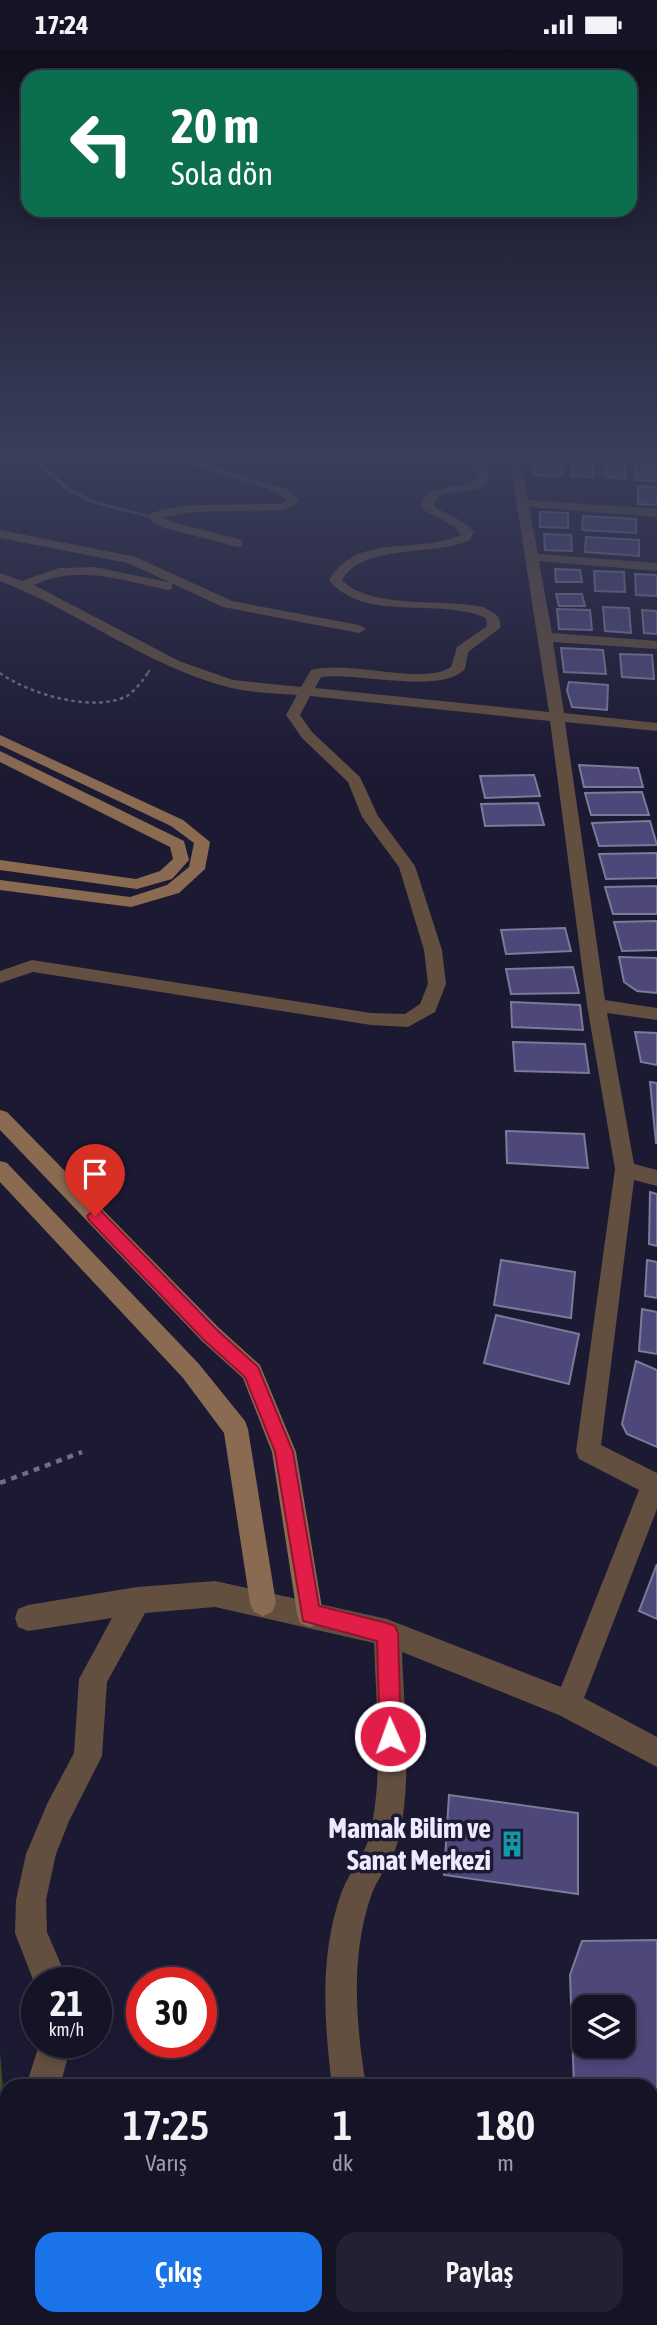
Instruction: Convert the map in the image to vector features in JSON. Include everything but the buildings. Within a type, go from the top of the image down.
[{"type":"street","points":[[132,560],[228,604],[359,629]]},
{"type":"street","points":[[0,977],[32,966],[371,1019],[408,1021],[428,1008],[437,984],[433,950],[407,866],[370,817],[355,780],[307,735],[293,715],[316,673],[342,670],[428,679],[447,677],[458,669],[460,654],[467,645],[493,628],[494,622],[491,616],[478,610],[369,599],[343,590],[334,580],[341,569],[359,560]]},
{"type":"street","points":[[533,560],[546,637],[596,1005],[625,1169],[588,1451],[655,1485],[568,1705]]},
{"type":"street","points":[[572,560],[657,567]]},
{"type":"street","points":[[24,585],[54,573],[87,570],[115,572],[177,587],[190,587]]},
{"type":"street","points":[[0,577],[24,585],[159,657],[231,684],[657,727]]},
{"type":"street","points":[[546,637],[657,645]]},
{"type":"street","points":[[0,739],[177,823],[202,842],[197,869],[173,889],[131,902],[0,885]]},
{"type":"street","points":[[0,756],[178,844],[181,860],[166,875],[137,884],[0,865]]},
{"type":"street","points":[[596,1005],[657,1014]]},
{"type":"street","points":[[0,1117],[209,1334],[252,1372],[284,1452],[310,1614]]},
{"type":"street","points":[[0,1169],[191,1371],[236,1429],[262,1603]]},
{"type":"street","points":[[625,1169],[657,1178]]},
{"type":"street","points":[[28,1618],[69,1613],[137,1599],[215,1594],[262,1603],[387,1633],[568,1705],[657,1753]]},
{"type":"street","points":[[46,1967],[31,1933],[32,1900],[41,1854],[58,1812],[88,1756],[93,1679],[137,1599]]},
{"type":"street","points":[[348,2079],[344,2057],[340,1968],[357,1891],[385,1838],[392,1788],[387,1633]]},
{"type":"street","points":[[45,2079],[51,2058]]},
{"type":"path","points":[[0,673],[15,685],[40,694],[110,701],[132,692],[159,657]]},
{"type":"path","points":[[0,1483],[82,1452]]},
{"type":"place","name":"Mamak Bilim ve Sanat Merkezi","points":[[512,1844]]},
{"type":"route","points":[[95,1216],[209,1334],[252,1372],[284,1452],[310,1614],[387,1633],[390,1736]]}]
